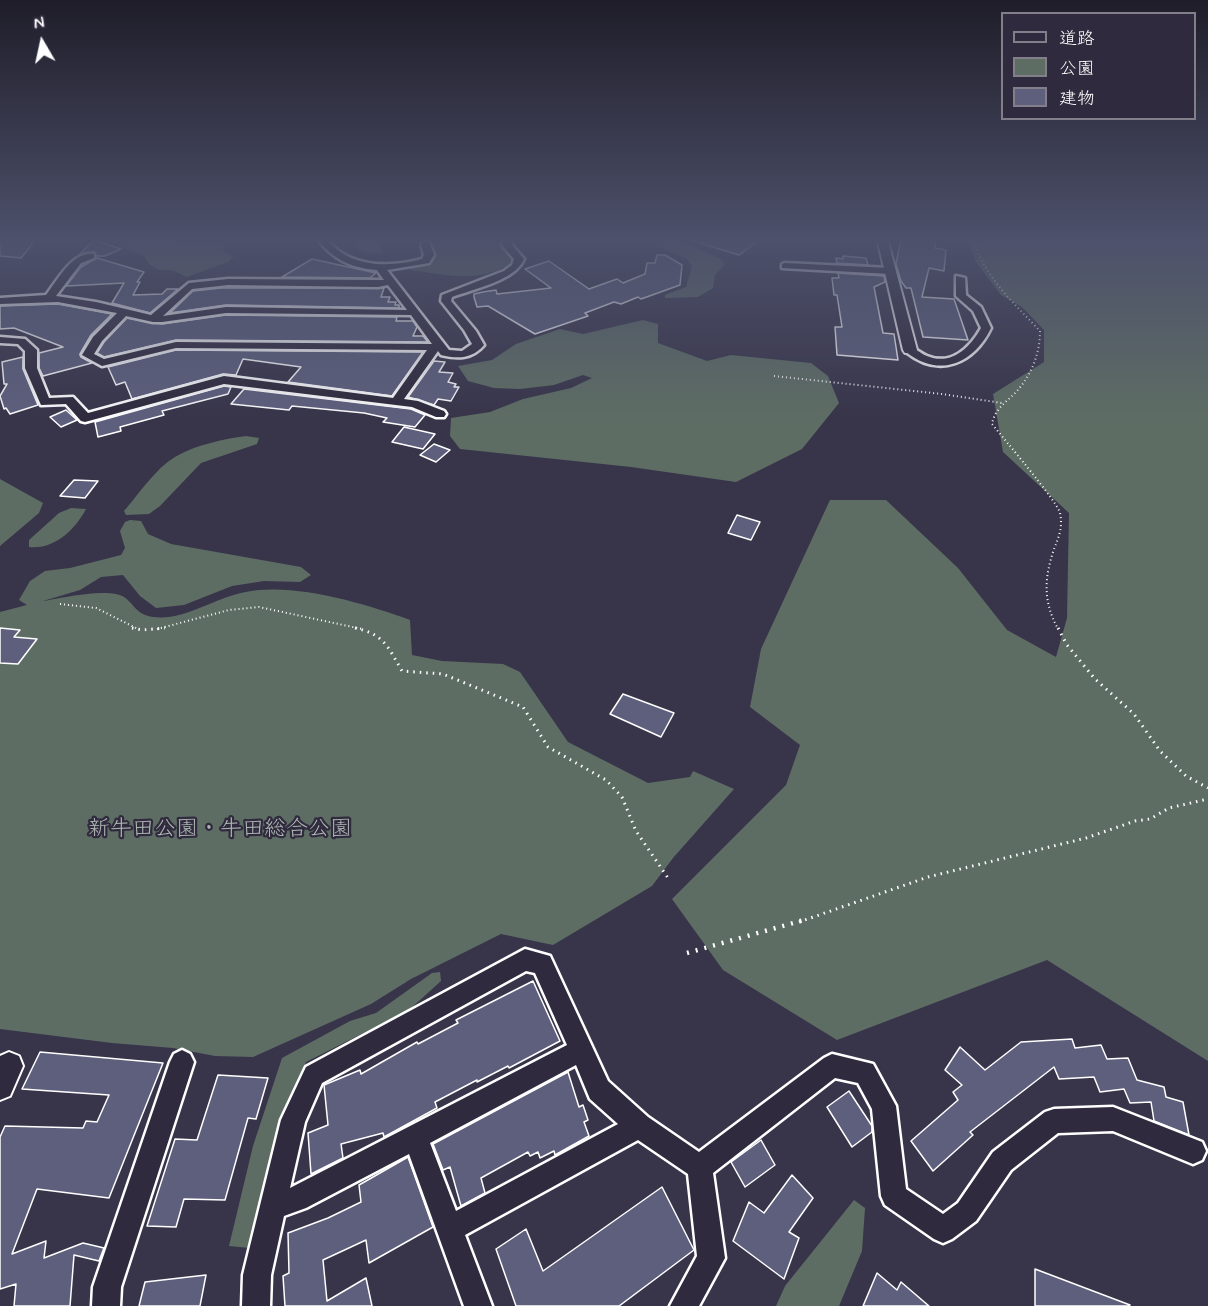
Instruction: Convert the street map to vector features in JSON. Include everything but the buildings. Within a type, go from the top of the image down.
[{"type":"street","points":[[0,301],[34,299]]},
{"type":"street","points":[[66,299],[153,319],[197,316],[226,310],[405,313],[415,311]]},
{"type":"street","points":[[153,319],[175,299]]},
{"type":"street","points":[[405,299],[438,346],[446,353],[457,356],[468,354],[478,345],[476,338],[446,299]]},
{"type":"street","points":[[897,299],[910,350],[927,361],[946,362],[960,359],[977,345],[986,328],[980,310],[965,299]]},
{"type":"street","points":[[124,312],[97,339],[88,355],[102,363],[176,345],[438,346]]},
{"type":"street","points":[[0,340],[21,340],[31,350],[31,368],[45,402],[69,400],[85,418],[224,380],[414,404],[440,414]]},
{"type":"street","points":[[396,402],[438,346]]},
{"type":"street","points":[[256,1306],[256,1275],[293,1120],[314,1075],[525,960],[542,964],[570,1021],[579,1051],[599,1090],[639,1126],[700,1167],[711,1258],[684,1306]]},
{"type":"street","points":[[273,1206],[297,1199],[416,1139],[579,1051]]},
{"type":"street","points":[[106,1306],[107,1287],[182,1062]]},
{"type":"street","points":[[700,1167],[832,1066],[865,1072],[884,1106],[894,1196],[943,1230],[968,1212],[1002,1161],[1054,1121],[1113,1119],[1192,1151]]},
{"type":"street","points":[[449,1229],[639,1126]]},
{"type":"street","points":[[416,1139],[478,1306]]},
{"type":"path","points":[[1010,299],[1040,331],[1040,353],[1017,390],[993,414],[992,424],[1060,511],[1061,530],[1050,562],[1045,589],[1051,616],[1067,645],[1095,679],[1134,714],[1160,751],[1186,776],[1208,788]]},
{"type":"path","points":[[774,376],[942,394],[1002,403]]},
{"type":"path","points":[[60,604],[88,605],[102,610],[123,624],[141,630],[182,624],[243,606],[259,606],[369,631],[383,639],[402,671],[443,674],[523,707],[548,747],[606,780],[622,797],[636,831],[670,881]]},
{"type":"path","points":[[687,953],[809,919],[928,877],[1086,838],[1135,821],[1150,819],[1169,808],[1208,799]]},
{"type":"green space","points":[[1008,299],[1208,299],[1208,1061],[1047,960],[837,1040],[723,970],[672,899],[786,785],[800,745],[750,707],[761,649],[830,500],[886,500],[958,568],[1007,630],[1056,657],[1067,618],[1069,513],[1003,452],[993,394],[1044,362],[1044,330],[1022,307]]},
{"type":"green space","points":[[643,320],[658,324],[658,343],[707,361],[731,355],[811,363],[828,376],[839,403],[802,449],[736,482],[631,467],[460,449],[450,436],[451,418],[490,412],[523,399],[571,388],[592,378],[583,375],[554,385],[520,389],[494,388],[468,381],[458,366],[492,360],[516,344],[560,329],[583,334]]},
{"type":"green space","points":[[246,436],[259,438],[257,444],[201,463],[160,506],[149,514],[126,515],[124,511],[148,482],[175,457],[200,446]]},
{"type":"green space","points":[[0,479],[43,503],[39,513],[0,546]]},
{"type":"green space","points":[[71,508],[86,509],[70,531],[55,542],[29,547],[29,540],[59,513]]},
{"type":"green space","name":"新牛田公園・牛田総合公園","points":[[141,521],[148,534],[171,544],[301,567],[311,575],[300,582],[264,581],[232,586],[184,605],[156,608],[140,596],[123,575],[101,577],[80,590],[43,601],[85,594],[117,594],[124,597],[143,614],[164,617],[187,613],[230,596],[260,590],[304,592],[349,601],[410,620],[412,655],[442,661],[503,664],[520,672],[568,742],[648,783],[690,777],[693,771],[734,789],[673,858],[652,886],[553,945],[501,934],[411,979],[371,1004],[253,1057],[215,1056],[173,1048],[0,1029],[0,612],[27,605],[19,600],[30,581],[45,571],[70,568],[121,555],[125,548],[120,531],[125,522]]},
{"type":"green space","points":[[440,972],[441,981],[409,1010],[306,1062],[285,1120],[250,1248],[229,1246],[253,1146],[282,1058],[350,1021],[376,1013],[432,973]]},
{"type":"green space","points":[[854,1200],[865,1208],[862,1251],[839,1306],[776,1306],[785,1286]]}]
